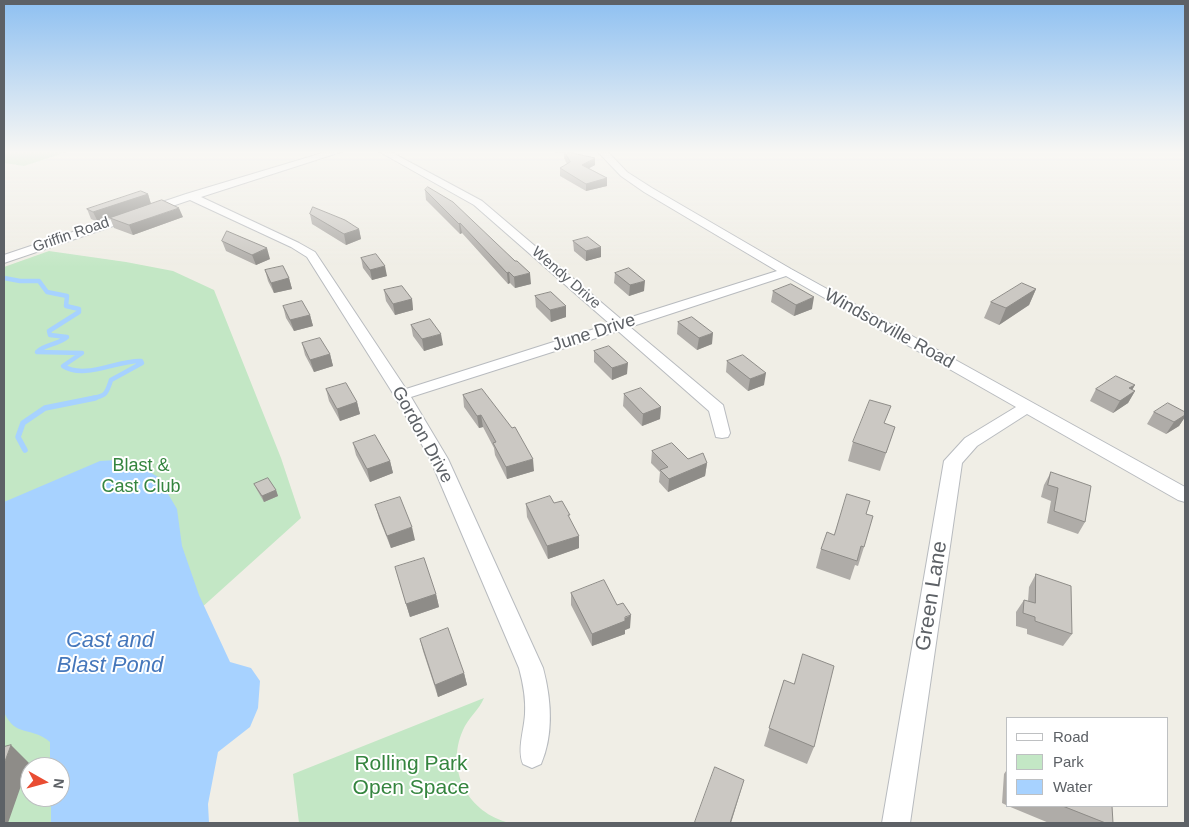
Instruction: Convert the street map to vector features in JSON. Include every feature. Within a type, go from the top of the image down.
[{"type":"street","name":"Griffin Road","points":[[4,258],[211,190]]},
{"type":"street","name":"Wendy Drive","points":[[453,190],[478,203],[717,409],[722,433]]},
{"type":"street","name":"Windsorville Road","points":[[647,190],[787,272],[1185,495]]},
{"type":"street","name":"Gordon Drive","points":[[190,196],[295,245],[311,255],[402,395],[439,459],[531,668],[537,687],[538,709],[532,755]]},
{"type":"street","name":"June Drive","points":[[402,395],[787,272]]},
{"type":"street","name":"Green Lane","points":[[896,823],[953,461],[971,442],[1028,407]]},
{"type":"green space","name":"Blast & Cast Club","points":[[49,251],[173,271],[214,290],[281,458],[301,518],[159,646],[188,823],[4,823],[4,267]]},
{"type":"green space","name":"Rolling Park Open Space","points":[[484,698],[463,730],[458,745],[457,760],[459,774],[464,788],[482,810],[495,818],[510,823],[299,823],[293,774]]},
{"type":"water","name":"Cast and Blast Pond","points":[[116,460],[135,463],[158,477],[177,509],[182,546],[199,595],[230,662],[251,668],[260,681],[258,708],[250,727],[218,752],[208,804],[209,823],[51,823],[51,807],[70,807],[70,757],[50,757],[50,742],[37,734],[19,729],[8,720],[4,712],[4,502],[100,461]]},
{"type":"building","points":[[425,190],[432,190],[453,202],[530,273],[514,277],[509,272],[507,273],[460,223]]},
{"type":"building","points":[[141,191],[148,194],[93,212],[87,209]]},
{"type":"building","points":[[162,200],[179,208],[129,225],[110,218]]},
{"type":"building","points":[[313,207],[345,220],[359,229],[344,234],[310,214]]},
{"type":"building","points":[[227,231],[267,248],[252,255],[222,241]]},
{"type":"building","points":[[588,237],[601,247],[586,251],[573,241]]},
{"type":"building","points":[[376,254],[385,266],[370,270],[361,258]]},
{"type":"building","points":[[283,266],[289,278],[271,283],[265,270]]},
{"type":"building","points":[[629,268],[645,281],[630,285],[615,273]]},
{"type":"building","points":[[1022,283],[1036,289],[1006,308],[991,302]]},
{"type":"building","points":[[791,284],[814,297],[796,305],[773,291]]},
{"type":"building","points":[[402,286],[412,299],[393,304],[384,290]]},
{"type":"building","points":[[551,292],[566,306],[550,310],[535,296]]},
{"type":"building","points":[[302,301],[310,315],[290,320],[283,306]]},
{"type":"building","points":[[692,317],[713,333],[699,338],[678,322]]},
{"type":"building","points":[[430,319],[441,334],[422,339],[411,325]]},
{"type":"building","points":[[320,338],[330,354],[310,360],[302,343]]},
{"type":"building","points":[[609,346],[628,363],[612,368],[594,351]]},
{"type":"building","points":[[743,355],[766,373],[750,379],[727,361]]},
{"type":"building","points":[[1116,376],[1135,385],[1129,388],[1135,391],[1120,401],[1096,389]]},
{"type":"building","points":[[346,383],[357,402],[337,409],[326,389]]},
{"type":"building","points":[[641,388],[661,407],[643,414],[624,394]]},
{"type":"building","points":[[482,389],[512,428],[515,427],[533,459],[506,467],[493,443],[496,442],[481,415],[477,416],[463,395]]},
{"type":"building","points":[[870,400],[891,406],[884,423],[895,427],[886,453],[853,442]]},
{"type":"building","points":[[1168,403],[1185,412],[1185,415],[1174,422],[1154,412]]},
{"type":"building","points":[[375,435],[390,461],[367,469],[353,443]]},
{"type":"building","points":[[672,443],[688,459],[703,453],[707,463],[669,479],[660,470],[668,467],[652,451]]},
{"type":"building","points":[[1051,472],[1091,486],[1085,522],[1054,511],[1058,488],[1048,485]]},
{"type":"building","points":[[268,478],[276,490],[262,496],[254,484]]},
{"type":"building","points":[[847,494],[870,501],[866,514],[873,516],[864,547],[861,546],[857,561],[821,549],[827,532],[834,535]]},
{"type":"building","points":[[550,496],[554,503],[562,501],[579,536],[547,546],[526,504]]},
{"type":"building","points":[[400,497],[412,527],[387,536],[375,505]]},
{"type":"building","points":[[424,558],[436,594],[406,604],[395,567]]},
{"type":"building","points":[[1036,574],[1071,586],[1072,634],[1035,621],[1035,617],[1023,613],[1024,600],[1035,603]]},
{"type":"building","points":[[604,580],[617,605],[623,603],[631,615],[625,617],[625,621],[592,634],[571,593]]},
{"type":"building","points":[[448,628],[464,673],[435,685],[420,639]]},
{"type":"building","points":[[803,654],[834,666],[814,747],[769,728],[784,680],[794,684]]},
{"type":"building","points":[[11,745],[4,764],[4,747]]},
{"type":"building","points":[[715,767],[744,780],[730,823],[697,823],[695,822]]},
{"type":"building","points":[[1066,807],[1112,807],[1113,823],[1106,823]]},
{"type":"waterway","points":[[4,278],[20,281],[39,281],[47,292],[67,296],[66,306],[79,309],[79,312],[49,331],[50,335],[67,337],[60,342],[43,347],[37,352],[82,353],[63,366],[81,371],[141,361],[142,363],[111,380],[104,394],[89,399]]},
{"type":"waterway","points":[[25,450],[18,437],[23,423],[45,408],[95,398]]}]
